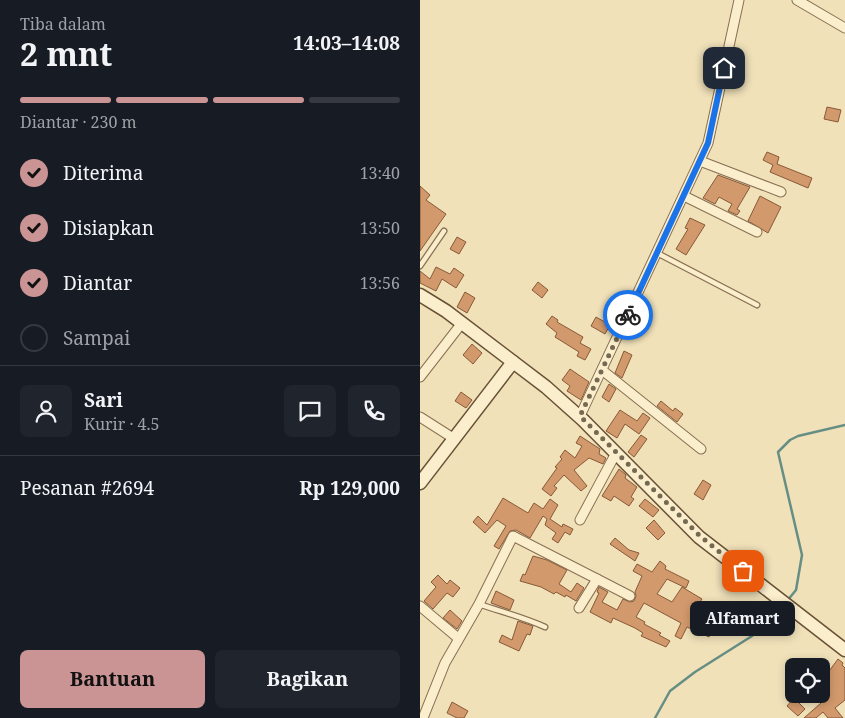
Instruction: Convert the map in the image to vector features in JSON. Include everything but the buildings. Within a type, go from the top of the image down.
[{"type":"main road","points":[[420,295],[462,323],[580,416],[700,536],[756,582],[845,650]]},
{"type":"main road","points":[[420,483],[513,362]]},
{"type":"street","points":[[580,416],[708,143],[740,0]]},
{"type":"street","points":[[797,0],[845,28]]},
{"type":"street","points":[[700,162],[781,192]]},
{"type":"street","points":[[684,196],[756,232]]},
{"type":"street","points":[[420,377],[462,323]]},
{"type":"street","points":[[602,370],[700,449]]},
{"type":"street","points":[[420,417],[453,438]]},
{"type":"street","points":[[580,520],[616,453]]},
{"type":"street","points":[[423,718],[438,677],[458,638],[479,604],[514,535],[630,596]]},
{"type":"street","points":[[579,608],[597,579]]},
{"type":"street","points":[[420,606],[458,638]]},
{"type":"lane","points":[[420,266],[444,232]]},
{"type":"lane","points":[[657,254],[756,305]]},
{"type":"lane","points":[[479,604],[515,617],[524,617],[545,627]]},
{"type":"waterway","points":[[787,601],[796,590],[802,555],[778,452],[790,440],[798,436],[845,425]]},
{"type":"waterway","points":[[655,718],[670,691],[695,672],[752,636],[782,607]]},
{"type":"way so far","points":[[628,315],[580,416],[676,514],[743,571]]},
{"type":"place","name":"Alfamart","points":[[743,571]]},
{"type":"route","points":[[628,315],[708,143],[724,68]]}]
